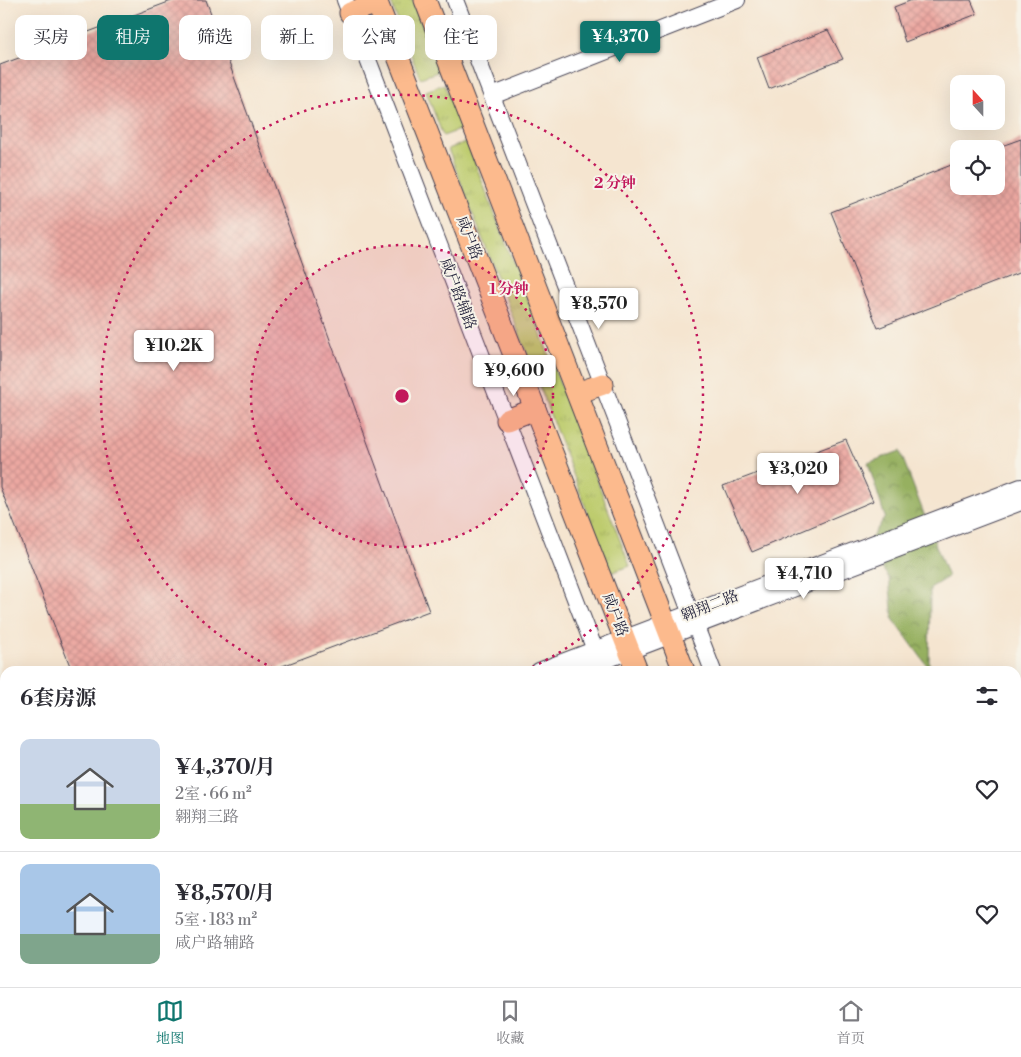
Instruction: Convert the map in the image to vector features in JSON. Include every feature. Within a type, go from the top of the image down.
[{"type":"main road","points":[[425,0],[682,666]]},
{"type":"main road","points":[[348,6],[377,1]]},
{"type":"main road","name":"咸户路","points":[[377,1],[635,666]]},
{"type":"main road","points":[[577,394],[603,384]]},
{"type":"main road","points":[[507,420],[535,409]]},
{"type":"street","points":[[455,0],[711,666]]},
{"type":"street","points":[[492,96],[737,0]]},
{"type":"street","name":"咸户路辅路","points":[[348,6],[600,661]]},
{"type":"street","name":"翱翔二路","points":[[588,666],[626,645],[1021,488]]},
{"type":"street","name":"翱翔二路","points":[[693,619],[1021,502]]},
{"type":"street","name":"翱翔二路","points":[[570,666],[600,661]]},
{"type":"green space","points":[[390,0],[413,0],[425,32],[425,60],[436,60],[440,71],[420,78],[413,60],[415,60],[415,15],[396,15]]},
{"type":"green space","points":[[444,84],[462,129],[443,136],[426,91]]},
{"type":"green space","points":[[467,142],[630,566],[611,573],[448,149]]},
{"type":"green space","points":[[900,451],[948,577],[930,588],[929,666],[893,619],[889,578],[866,546],[885,517],[868,463]]},
{"type":"building","points":[[174,0],[206,0],[211,15],[179,15],[179,60],[228,60],[429,611],[282,666],[70,666],[0,487],[0,65],[15,59],[87,60],[87,32],[97,29],[97,60],[169,60],[169,15],[134,15]]},
{"type":"building","points":[[912,0],[971,0],[977,14],[905,42],[894,7]]},
{"type":"building","points":[[828,30],[843,59],[769,89],[757,57]]},
{"type":"building","points":[[1021,139],[1021,272],[878,328],[831,212],[950,166],[950,195],[1005,195],[1005,145]]},
{"type":"building","points":[[846,440],[873,501],[752,552],[723,486]]}]
